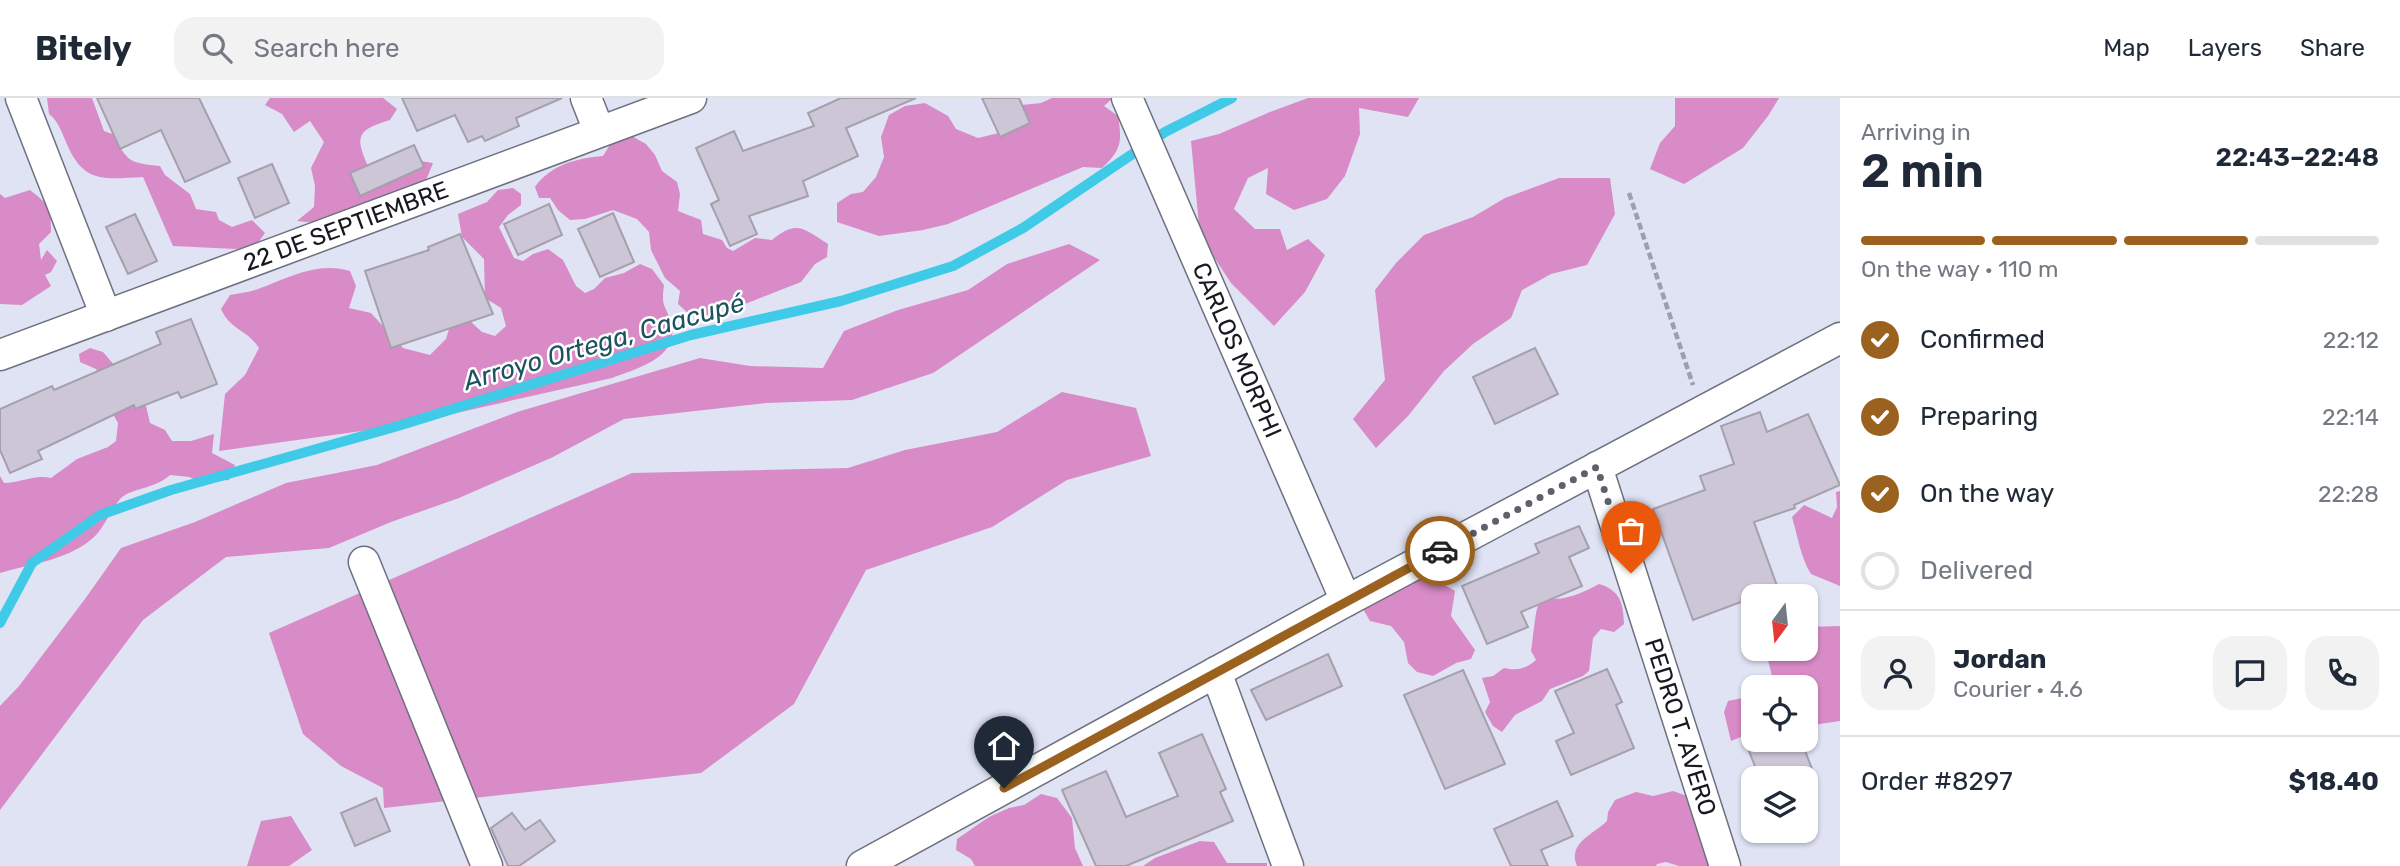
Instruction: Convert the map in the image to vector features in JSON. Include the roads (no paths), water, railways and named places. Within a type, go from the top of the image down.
[{"type":"street","points":[[20,98],[106,316]]},
{"type":"street","points":[[586,98],[599,131]]},
{"type":"street","name":"22 DE SEPTIEMBRE","points":[[0,355],[691,98]]},
{"type":"street","name":"CARLOS MORPHI","points":[[1129,101],[1346,601]]},
{"type":"street","points":[[862,866],[1346,601],[1840,338]]},
{"type":"street","name":"PEDRO T. AVERO","points":[[1597,467],[1725,866]]},
{"type":"street","points":[[364,562],[487,866]]},
{"type":"street","points":[[1216,672],[1288,866]]},
{"type":"waterway","name":"Arroyo Ortega, Caacupé","points":[[0,623],[32,563],[100,515],[171,490],[398,426],[691,335],[841,301],[953,266],[1023,228],[1165,132],[1232,98]]}]
